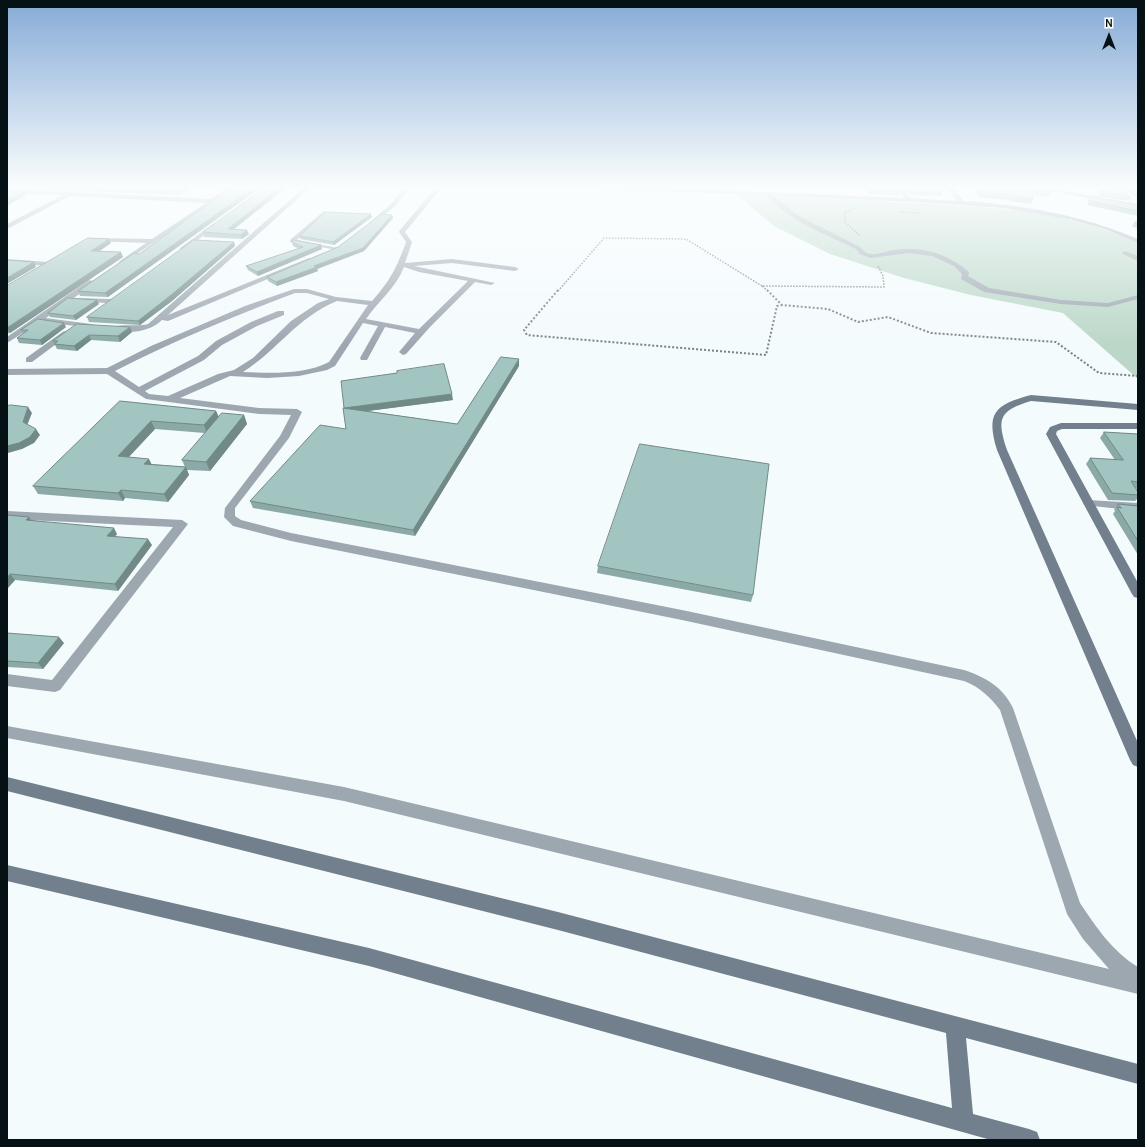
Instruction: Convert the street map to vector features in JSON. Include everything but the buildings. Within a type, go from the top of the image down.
[{"type":"street","points":[[84,242],[91,240]]},
{"type":"street","points":[[126,240],[154,241]]},
{"type":"street","points":[[175,254],[194,240],[208,241]]},
{"type":"street","points":[[37,319],[78,325],[146,329],[250,240]]},
{"type":"street","points":[[154,323],[339,247],[292,241],[294,240]]},
{"type":"street","points":[[230,374],[261,376],[325,368],[332,364],[361,320],[389,287],[405,264],[408,242],[407,240]]},
{"type":"street","points":[[842,240],[858,248],[862,253],[870,256],[896,250],[933,253],[958,265],[966,274],[964,277],[979,287],[998,293],[1061,302],[1108,305],[1138,297]]},
{"type":"street","points":[[117,266],[154,241]]},
{"type":"street","points":[[234,242],[246,243]]},
{"type":"street","points":[[1126,253],[1138,259]]},
{"type":"street","points":[[7,261],[51,262],[36,271]]},
{"type":"street","points":[[405,264],[452,261],[515,269]]},
{"type":"street","points":[[405,264],[413,269],[491,283]]},
{"type":"street","points":[[7,340],[98,278]]},
{"type":"street","points":[[403,352],[473,280]]},
{"type":"street","points":[[7,372],[109,371],[154,348],[248,308],[294,291],[307,290],[336,298],[374,303]]},
{"type":"street","points":[[168,399],[230,374],[256,360],[294,323],[321,305],[336,298]]},
{"type":"street","points":[[67,299],[114,299],[100,309]]},
{"type":"street","points":[[139,391],[201,358],[219,343],[254,324],[281,313]]},
{"type":"street","points":[[29,360],[89,317]]},
{"type":"street","points":[[361,320],[422,332]]},
{"type":"street","points":[[364,358],[383,324]]},
{"type":"street","points":[[109,371],[146,396],[259,411],[297,412],[290,429],[279,447],[267,459],[230,508],[228,515],[230,519],[237,523],[291,537],[682,615],[964,676],[982,682],[995,693],[1006,708],[1073,908],[1089,933],[1118,965],[1138,977]]},
{"type":"street","points":[[1138,407],[1031,398],[1004,408],[998,418],[996,427],[1002,450],[1138,760]]},
{"type":"street","points":[[1138,426],[1079,426],[1053,429],[1051,434],[1138,594]]},
{"type":"street","points":[[1088,503],[1138,507]]},
{"type":"street","points":[[7,514],[182,524],[55,686],[7,680]]},
{"type":"street","points":[[7,732],[344,794],[1138,985]]},
{"type":"street","points":[[7,784],[558,921],[1138,1074]]},
{"type":"street","points":[[7,873],[369,958],[1029,1140]]},
{"type":"street","points":[[955,1025],[963,1121]]},
{"type":"path","points":[[603,240],[524,330],[526,335],[766,355],[777,306],[782,305],[828,309],[858,322],[888,317],[931,333],[1056,342],[1099,373],[1138,376]]},
{"type":"path","points":[[687,240],[702,246],[762,286],[782,305]]},
{"type":"path","points":[[762,286],[884,287],[885,282],[883,272],[870,256]]},
{"type":"green space","points":[[801,240],[1129,240],[1138,243],[1138,379],[1063,313],[971,295],[904,278],[830,254]]}]
